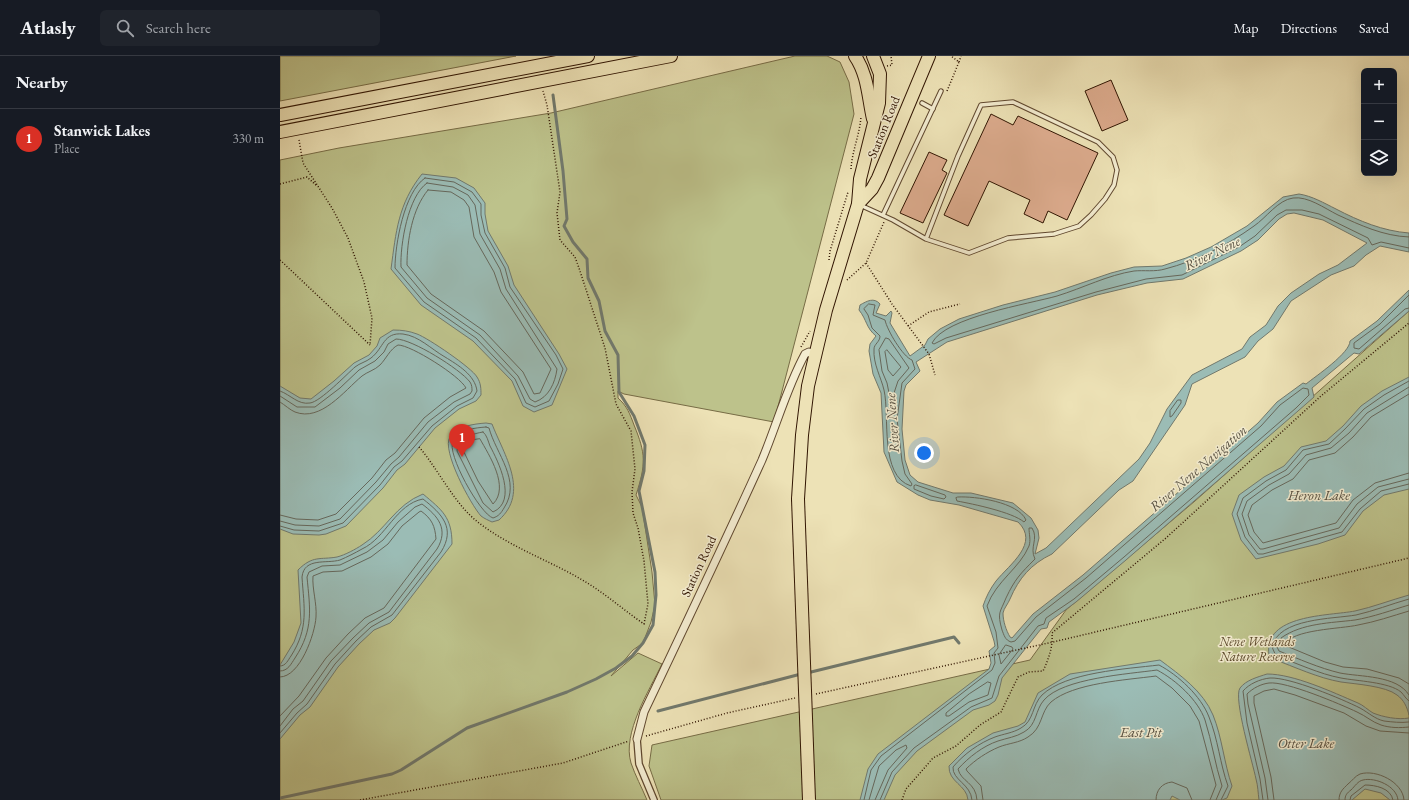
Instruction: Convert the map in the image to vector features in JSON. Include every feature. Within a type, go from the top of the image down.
[{"type":"highway","points":[[280,115],[588,56]]},
{"type":"highway","points":[[280,132],[671,56]]},
{"type":"highway","points":[[855,56],[863,68],[866,78],[874,120]]},
{"type":"highway","name":"Station Road","points":[[809,800],[798,499],[802,428],[808,386],[815,354],[840,260],[858,204],[860,179],[879,103],[880,82],[878,68],[873,56]]},
{"type":"highway","name":"Station Road","points":[[858,204],[872,189],[878,178],[929,56]]},
{"type":"street","name":"Station Road","points":[[654,800],[639,764],[636,739],[644,712],[720,553],[777,425],[797,368],[805,354],[809,352],[815,354]]},
{"type":"lane","points":[[883,215],[941,91]]},
{"type":"lane","points":[[858,204],[883,215],[926,239],[969,253],[1008,238],[1054,234],[1079,226],[1105,200],[1114,185],[1117,170],[1113,157],[1098,142],[1013,102],[981,105],[958,156],[926,239]]},
{"type":"lane","points":[[922,103],[933,109]]},
{"type":"path","points":[[888,66],[892,65],[891,56]]},
{"type":"path","points":[[958,62],[961,56]]},
{"type":"path","points":[[419,447],[427,456],[446,486],[479,523],[535,557],[589,584],[644,624],[648,604],[644,561],[638,528],[633,513],[632,492],[635,469],[631,431],[616,404],[597,321],[575,257],[560,240],[558,213],[560,192],[547,105],[543,91]]},
{"type":"path","points":[[851,172],[852,159],[858,141],[861,114]]},
{"type":"path","points":[[280,260],[370,345],[372,318],[364,282],[348,238],[332,208],[303,163],[299,138]]},
{"type":"path","points":[[280,184],[307,177],[320,189]]},
{"type":"path","points":[[829,264],[830,250],[850,185]]},
{"type":"path","points":[[866,263],[921,345],[929,354],[935,375]]},
{"type":"path","points":[[908,326],[930,312],[960,304]]},
{"type":"path","points":[[902,800],[906,789],[933,758],[956,746],[980,725],[1001,712],[1018,677],[1029,672],[1043,671],[1048,661],[1052,642],[1052,633],[1166,538],[1321,396],[1409,323]]},
{"type":"path","points":[[979,658],[1409,558]]},
{"type":"path","points":[[360,800],[563,763],[627,741]]},
{"type":"green space","points":[[280,56],[516,56],[280,101]]},
{"type":"green space","points":[[795,56],[827,56],[840,62],[849,82],[854,114],[774,422],[624,394],[618,391],[618,398],[630,414],[643,452],[642,475],[636,495],[642,507],[652,572],[655,605],[651,622],[643,643],[633,650],[611,676],[638,653],[662,664],[638,712],[630,739],[629,751],[631,763],[647,800],[280,800],[280,160],[339,148],[551,113]]},
{"type":"green space","name":"Nene Wetlands Nature Reserve","points":[[1409,311],[1409,800],[661,800],[649,766],[652,745],[1030,660],[1066,610],[1195,501]]},
{"type":"water","points":[[422,174],[456,178],[474,188],[485,203],[488,231],[508,266],[514,285],[559,354],[567,369],[552,405],[534,412],[523,406],[512,381],[473,341],[421,305],[391,269],[399,219],[408,196]]},
{"type":"water","name":"River Nene","points":[[1299,194],[1309,196],[1353,218],[1371,225],[1409,233],[1409,252],[1380,246],[1366,255],[1354,266],[1331,275],[1291,301],[1273,329],[1258,341],[1245,357],[1192,384],[1185,405],[1133,481],[1119,490],[1052,554],[1038,562],[1026,572],[1017,585],[1003,613],[1005,625],[1010,637],[1012,638],[1033,614],[1083,575],[1258,423],[1277,402],[1303,383],[1306,384],[1339,358],[1349,346],[1350,341],[1377,321],[1409,290],[1409,311],[1359,354],[1354,353],[1312,388],[1314,397],[1126,560],[1076,602],[1049,622],[1047,628],[1041,629],[1002,678],[995,701],[989,705],[973,710],[917,751],[895,775],[884,800],[860,800],[868,769],[878,754],[989,669],[991,663],[989,651],[995,646],[983,606],[988,593],[996,581],[1020,553],[1026,538],[1024,530],[1018,522],[959,505],[930,500],[918,495],[897,482],[884,452],[881,393],[873,374],[869,351],[870,344],[876,336],[870,330],[859,310],[860,305],[873,300],[880,304],[876,313],[886,316],[891,311],[890,323],[910,356],[925,345],[928,339],[940,329],[959,319],[1003,305],[1055,292],[1111,273],[1134,267],[1162,266],[1186,258],[1211,247],[1247,226],[1283,197]],"holes":[[[1294,213],[1323,220],[1367,243],[1338,265],[1319,274],[1291,293],[1278,306],[1266,325],[1250,337],[1242,349],[1192,375],[1167,409],[1150,443],[1139,459],[1046,548],[1035,554],[1039,538],[1038,530],[1031,518],[1013,503],[971,493],[953,493],[918,482],[910,475],[905,460],[902,429],[904,391],[906,385],[920,371],[916,362],[947,342],[1097,295],[1147,283],[1183,279],[1241,251],[1258,240],[1279,219],[1287,214]]]},
{"type":"water","points":[[393,330],[417,334],[459,360],[477,377],[481,388],[481,395],[476,401],[459,409],[435,428],[405,464],[397,470],[383,488],[346,526],[326,534],[319,535],[293,534],[280,529],[280,386],[300,398],[311,399],[354,363],[369,355],[377,346],[380,338]]},
{"type":"water","name":"Heron Lake","points":[[1409,377],[1409,489],[1384,495],[1363,511],[1345,535],[1318,544],[1256,559],[1241,540],[1232,514],[1239,495],[1264,477],[1284,466],[1301,447],[1326,441],[1343,426],[1361,406],[1382,391]]},
{"type":"water","points":[[486,423],[492,424],[508,461],[514,485],[513,498],[508,509],[499,520],[492,522],[481,516],[464,490],[453,465],[448,444],[450,437],[457,430],[471,425]]},
{"type":"water","points":[[423,494],[445,515],[452,535],[452,544],[395,618],[390,623],[374,630],[359,644],[338,667],[310,707],[300,715],[280,739],[280,665],[294,642],[301,623],[298,570],[312,560],[337,557],[360,547],[378,532],[405,504]]},
{"type":"water","points":[[1409,595],[1409,715],[1403,701],[1386,689],[1324,678],[1273,659],[1269,655],[1270,642],[1276,632],[1287,624],[1315,616],[1368,608]]},
{"type":"water","name":"East Pit","points":[[1160,660],[1190,684],[1209,706],[1219,732],[1232,786],[1227,798],[1222,800],[1180,800],[1172,796],[1170,800],[968,800],[967,795],[951,776],[949,766],[967,748],[993,733],[1018,726],[1025,722],[1038,693],[1070,674]]},
{"type":"water","name":"Otter Lake","points":[[1267,674],[1289,677],[1313,684],[1358,703],[1373,713],[1386,717],[1409,718],[1409,800],[1390,800],[1381,793],[1365,789],[1352,800],[1259,800],[1257,782],[1241,717],[1239,694],[1240,688],[1245,683]]},
{"type":"building","points":[[1111,80],[1128,120],[1102,131],[1085,91]]},
{"type":"building","points":[[991,114],[1013,125],[1018,116],[1098,153],[1067,220],[1048,211],[1043,223],[1024,214],[1030,200],[989,181],[968,226],[944,215]]},
{"type":"building","points":[[929,152],[947,160],[942,170],[947,173],[923,223],[900,213]]},
{"type":"waterway","points":[[280,798],[392,774],[401,770],[467,728],[567,692],[616,668],[632,656],[643,643],[653,625],[656,595],[655,572],[639,491],[644,471],[645,445],[634,416],[619,392],[618,355],[605,331],[599,301],[588,278],[587,259],[573,242],[564,226],[567,219],[563,171],[553,95]]},
{"type":"waterway","points":[[807,673],[954,637],[959,643]]},
{"type":"waterway","points":[[658,711],[801,674]]},
{"type":"place","name":"Stanwick Lakes","points":[[462,457]]},
{"type":"water label","name":"River Nene Navigation","points":[[1198,468]]}]
